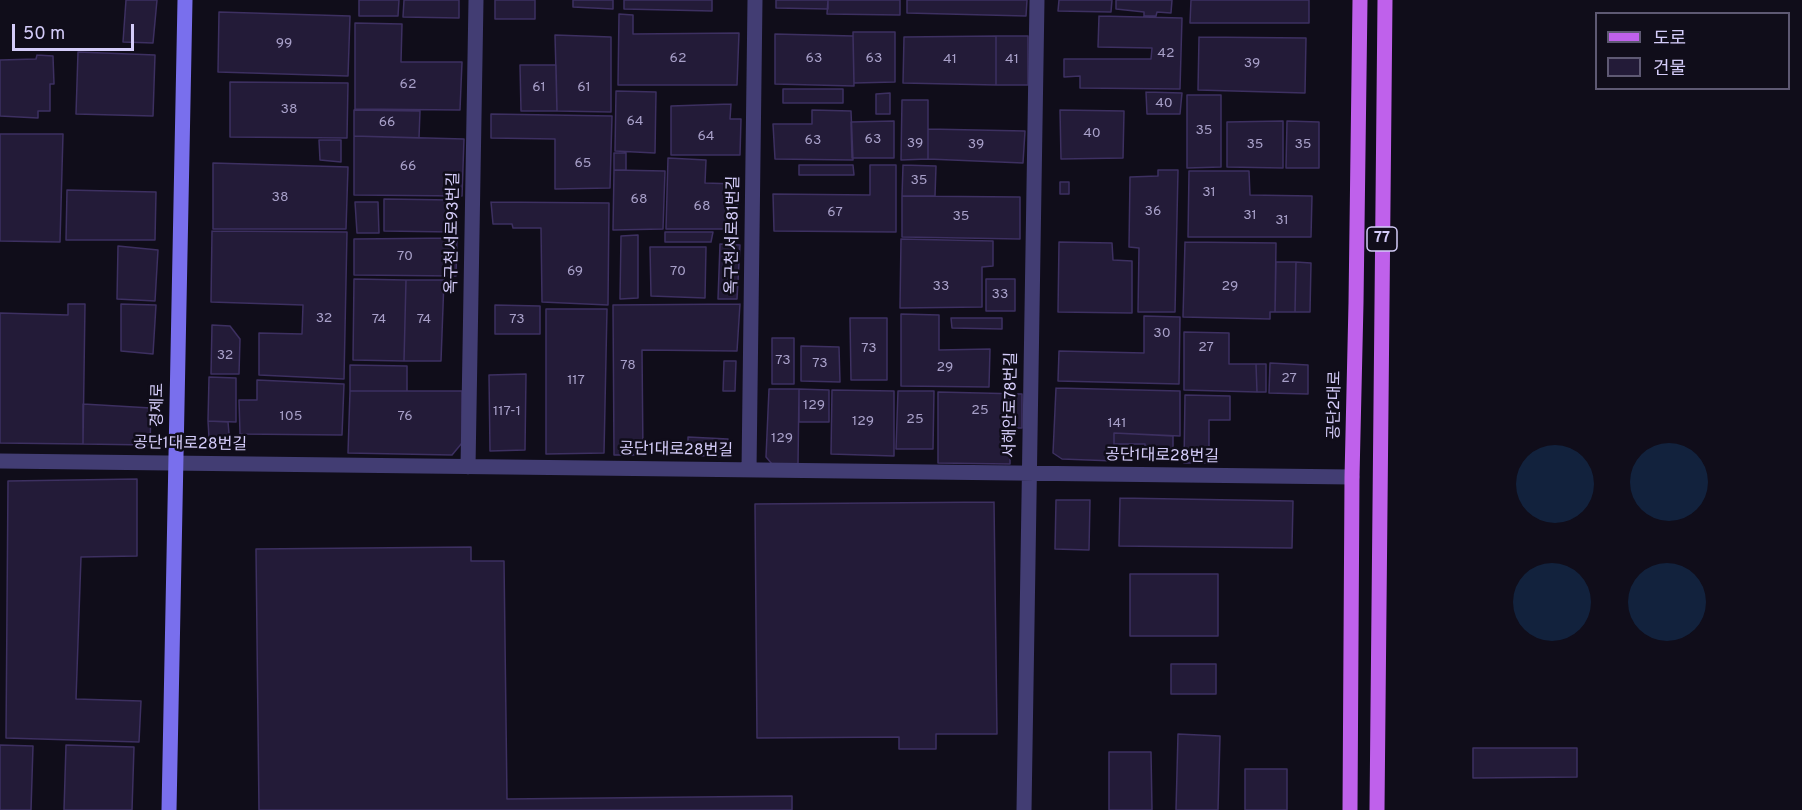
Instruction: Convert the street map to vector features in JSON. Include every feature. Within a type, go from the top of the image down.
[{"type":"main road","name":"공단2대로","points":[[1350,810],[1352,477],[1360,0]]},
{"type":"main road","name":"77","points":[[1377,810],[1385,0]]},
{"type":"main road","points":[[1352,477],[1380,477]]},
{"type":"street","name":"경제로","points":[[169,810],[184,0]]},
{"type":"street","name":"옥구천서로93번길","points":[[468,467],[476,0]]},
{"type":"street","name":"옥구천서로81번길","points":[[749,470],[756,0]]},
{"type":"street","name":"서해안로78번길","points":[[1024,810],[1037,0]]},
{"type":"street","name":"공단1대로28번길","points":[[0,461],[1352,477]]},
{"type":"water","points":[[1669,443],[1684,446],[1696,455],[1705,467],[1708,482],[1705,497],[1696,509],[1684,518],[1669,521],[1654,518],[1642,509],[1633,497],[1630,482],[1633,467],[1642,455],[1654,446]]},
{"type":"water","points":[[1555,445],[1570,448],[1582,457],[1591,469],[1594,484],[1591,499],[1582,511],[1570,520],[1555,523],[1540,520],[1528,511],[1519,499],[1516,484],[1519,469],[1528,457],[1540,448]]},
{"type":"water","points":[[1552,563],[1567,566],[1579,575],[1588,587],[1591,602],[1588,617],[1579,629],[1567,638],[1552,641],[1537,638],[1525,629],[1516,617],[1513,602],[1516,587],[1525,575],[1537,566]]},
{"type":"water","points":[[1667,563],[1682,566],[1694,575],[1703,587],[1706,602],[1703,617],[1694,629],[1682,638],[1667,641],[1652,638],[1640,629],[1631,617],[1628,602],[1631,587],[1640,575],[1652,566]]},
{"type":"building","points":[[126,0],[157,0],[153,43],[123,42]]},
{"type":"building","points":[[359,0],[399,0],[398,16],[359,16]]},
{"type":"building","points":[[404,0],[459,0],[459,18],[403,17]]},
{"type":"building","points":[[495,0],[535,0],[535,19],[495,19]]},
{"type":"building","points":[[573,0],[613,0],[613,9],[573,7]]},
{"type":"building","points":[[624,0],[712,0],[712,11],[624,9]]},
{"type":"building","points":[[776,0],[828,0],[828,9],[776,8]]},
{"type":"building","points":[[828,0],[900,0],[900,15],[827,14]]},
{"type":"building","points":[[907,0],[1027,0],[1026,16],[907,13]]},
{"type":"building","points":[[1059,0],[1112,0],[1111,12],[1058,11]]},
{"type":"building","points":[[1116,0],[1172,0],[1171,13],[1157,12],[1156,16],[1144,16],[1144,12],[1116,9]]},
{"type":"building","points":[[1191,0],[1309,0],[1309,23],[1190,23]]},
{"type":"building","points":[[219,12],[350,16],[348,76],[218,72]]},
{"type":"building","points":[[619,14],[633,15],[633,34],[739,33],[737,85],[618,85]]},
{"type":"building","points":[[1099,16],[1182,18],[1180,89],[1080,88],[1080,76],[1064,77],[1064,59],[1151,59],[1152,48],[1098,47]]},
{"type":"building","points":[[355,23],[402,24],[401,62],[462,62],[460,110],[355,109]]},
{"type":"building","points":[[853,32],[895,32],[895,82],[854,83]]},
{"type":"building","points":[[775,34],[853,36],[854,86],[775,84]]},
{"type":"building","points":[[555,35],[611,37],[611,112],[557,111]]},
{"type":"building","points":[[996,36],[1028,36],[1028,85],[996,85]]},
{"type":"building","points":[[996,36],[996,85],[903,83],[904,37]]},
{"type":"building","points":[[1199,37],[1306,38],[1305,93],[1198,90]]},
{"type":"building","points":[[78,52],[155,55],[153,116],[76,114]]},
{"type":"building","points":[[37,55],[53,56],[54,84],[50,84],[50,111],[38,111],[38,118],[0,116],[0,60],[36,59]]},
{"type":"building","points":[[520,65],[556,65],[557,111],[521,111]]},
{"type":"building","points":[[230,82],[348,83],[347,138],[230,137]]},
{"type":"building","points":[[783,89],[843,89],[843,103],[783,103]]},
{"type":"building","points":[[616,91],[656,92],[655,153],[615,151]]},
{"type":"building","points":[[1146,92],[1182,93],[1180,114],[1147,114]]},
{"type":"building","points":[[890,93],[890,114],[876,114],[876,94]]},
{"type":"building","points":[[1187,95],[1221,95],[1221,167],[1187,168]]},
{"type":"building","points":[[902,100],[928,100],[928,159],[901,160]]},
{"type":"building","points":[[731,104],[730,119],[741,119],[740,155],[671,155],[671,106]]},
{"type":"building","points":[[354,110],[420,111],[419,138],[354,136]]},
{"type":"building","points":[[812,110],[851,111],[853,160],[775,159],[773,124],[812,124]]},
{"type":"building","points":[[1060,110],[1124,111],[1123,158],[1061,159]]},
{"type":"building","points":[[491,114],[612,116],[610,188],[555,189],[555,139],[491,138]]},
{"type":"building","points":[[894,121],[894,158],[852,158],[851,122]]},
{"type":"building","points":[[1283,121],[1283,168],[1227,167],[1227,122]]},
{"type":"building","points":[[1287,121],[1319,122],[1319,168],[1286,168]]},
{"type":"building","points":[[928,129],[1025,131],[1023,163],[928,159]]},
{"type":"building","points":[[0,134],[63,134],[60,242],[0,241]]},
{"type":"building","points":[[354,136],[464,139],[462,196],[354,195]]},
{"type":"building","points":[[319,140],[341,140],[341,162],[320,160]]},
{"type":"building","points":[[614,153],[626,153],[626,170],[614,170]]},
{"type":"building","points":[[668,158],[706,160],[705,183],[738,184],[737,229],[666,229]]},
{"type":"building","points":[[213,163],[348,167],[346,229],[213,229]]},
{"type":"building","points":[[799,165],[853,165],[854,175],[799,175]]},
{"type":"building","points":[[870,165],[896,165],[896,232],[774,231],[773,194],[870,195]]},
{"type":"building","points":[[903,165],[936,166],[935,196],[902,196]]},
{"type":"building","points":[[614,170],[665,171],[663,229],[613,230]]},
{"type":"building","points":[[1158,170],[1178,170],[1175,312],[1138,312],[1139,248],[1129,247],[1130,177],[1158,176]]},
{"type":"building","points":[[1189,171],[1249,171],[1250,195],[1312,196],[1311,237],[1188,237]]},
{"type":"building","points":[[1060,182],[1069,182],[1069,194],[1060,194]]},
{"type":"building","points":[[67,190],[156,192],[155,240],[66,240]]},
{"type":"building","points":[[902,196],[1020,197],[1020,239],[902,237]]},
{"type":"building","points":[[384,199],[452,200],[452,232],[384,231]]},
{"type":"building","points":[[355,202],[378,202],[379,233],[357,233]]},
{"type":"building","points":[[491,202],[609,203],[608,305],[542,302],[541,228],[513,228],[512,224],[493,224]]},
{"type":"building","points":[[212,231],[347,232],[344,379],[259,375],[259,333],[302,334],[303,305],[211,302]]},
{"type":"building","points":[[665,232],[713,232],[711,242],[665,242]]},
{"type":"building","points":[[638,235],[638,298],[620,299],[621,236]]},
{"type":"building","points":[[457,238],[456,276],[354,275],[354,239]]},
{"type":"building","points":[[901,239],[993,241],[993,266],[982,267],[982,307],[900,308]]},
{"type":"building","points":[[1059,242],[1112,243],[1113,260],[1132,261],[1132,313],[1058,312]]},
{"type":"building","points":[[1185,242],[1276,243],[1275,312],[1270,312],[1270,319],[1183,317]]},
{"type":"building","points":[[720,244],[740,245],[737,299],[718,299]]},
{"type":"building","points":[[118,246],[158,250],[155,301],[117,299]]},
{"type":"building","points":[[650,247],[706,247],[705,298],[651,296]]},
{"type":"building","points":[[1276,262],[1296,262],[1295,312],[1275,312]]},
{"type":"building","points":[[1296,262],[1311,263],[1310,312],[1295,312]]},
{"type":"building","points":[[354,279],[406,280],[404,361],[353,360]]},
{"type":"building","points":[[986,279],[1015,279],[1015,311],[986,311]]},
{"type":"building","points":[[406,280],[444,280],[441,361],[404,361]]},
{"type":"building","points":[[68,304],[85,304],[83,444],[0,443],[0,313],[68,315]]},
{"type":"building","points":[[121,304],[156,305],[153,354],[121,351]]},
{"type":"building","points":[[740,304],[737,351],[642,350],[643,455],[614,455],[613,305]]},
{"type":"building","points":[[495,305],[540,306],[540,334],[495,334]]},
{"type":"building","points":[[546,309],[607,309],[604,453],[546,454]]},
{"type":"building","points":[[901,314],[939,315],[939,350],[990,349],[989,387],[901,386]]},
{"type":"building","points":[[1144,316],[1180,317],[1179,384],[1058,381],[1059,351],[1144,353]]},
{"type":"building","points":[[850,318],[887,318],[887,380],[851,380]]},
{"type":"building","points":[[951,318],[1002,318],[1002,329],[952,328]]},
{"type":"building","points":[[212,325],[230,326],[240,339],[239,374],[211,374]]},
{"type":"building","points":[[1184,332],[1229,333],[1229,364],[1256,364],[1257,392],[1184,390]]},
{"type":"building","points":[[772,338],[794,338],[794,384],[772,384]]},
{"type":"building","points":[[801,346],[839,347],[840,382],[801,381]]},
{"type":"building","points":[[724,361],[736,361],[735,391],[723,391]]},
{"type":"building","points":[[1270,363],[1308,365],[1308,394],[1269,393]]},
{"type":"building","points":[[1256,364],[1266,364],[1266,392],[1257,392]]},
{"type":"building","points":[[350,365],[407,366],[407,391],[350,391]]},
{"type":"building","points":[[526,374],[525,450],[490,451],[489,375]]},
{"type":"building","points":[[209,377],[236,378],[236,422],[208,421]]},
{"type":"building","points":[[257,380],[344,384],[342,435],[240,434],[239,400],[257,400]]},
{"type":"building","points":[[1056,388],[1180,391],[1180,436],[1114,433],[1114,461],[1062,459],[1053,453]]},
{"type":"building","points":[[769,389],[799,389],[798,465],[772,464],[766,457]]},
{"type":"building","points":[[799,389],[829,390],[829,422],[799,422]]},
{"type":"building","points":[[832,390],[894,391],[894,456],[831,454]]},
{"type":"building","points":[[350,391],[462,391],[462,443],[452,455],[348,453]]},
{"type":"building","points":[[898,391],[934,391],[933,449],[896,449]]},
{"type":"building","points":[[938,392],[1022,394],[1022,428],[1010,428],[1010,464],[938,463]]},
{"type":"building","points":[[1185,395],[1230,396],[1230,420],[1209,420],[1209,463],[1184,463]]},
{"type":"building","points":[[83,404],[151,408],[150,445],[83,444]]},
{"type":"building","points":[[208,421],[228,422],[230,445],[213,443],[209,438]]},
{"type":"building","points":[[1114,433],[1173,436],[1173,457],[1145,456],[1145,444],[1114,444]]},
{"type":"building","points":[[688,437],[728,439],[727,457],[688,455]]},
{"type":"building","points":[[137,479],[137,556],[81,557],[76,699],[141,701],[139,742],[6,738],[8,481]]},
{"type":"building","points":[[1120,498],[1293,501],[1292,548],[1119,546]]},
{"type":"building","points":[[1056,500],[1090,500],[1089,550],[1055,549]]},
{"type":"building","points":[[994,502],[997,734],[936,734],[936,749],[899,749],[899,737],[757,738],[755,504]]},
{"type":"building","points":[[471,547],[471,561],[504,561],[507,799],[792,796],[792,810],[259,810],[256,549]]},
{"type":"building","points":[[1130,574],[1218,574],[1218,636],[1130,636]]},
{"type":"building","points":[[1171,664],[1216,664],[1216,694],[1171,694]]},
{"type":"building","points":[[1178,734],[1220,736],[1218,810],[1176,810]]},
{"type":"building","points":[[0,745],[33,746],[31,810],[0,810]]},
{"type":"building","points":[[66,745],[134,747],[132,810],[64,810]]},
{"type":"building","points":[[1473,748],[1577,748],[1577,777],[1473,778]]},
{"type":"building","points":[[1109,752],[1151,752],[1152,810],[1109,810]]},
{"type":"building","points":[[1245,769],[1287,769],[1287,810],[1245,810]]}]
